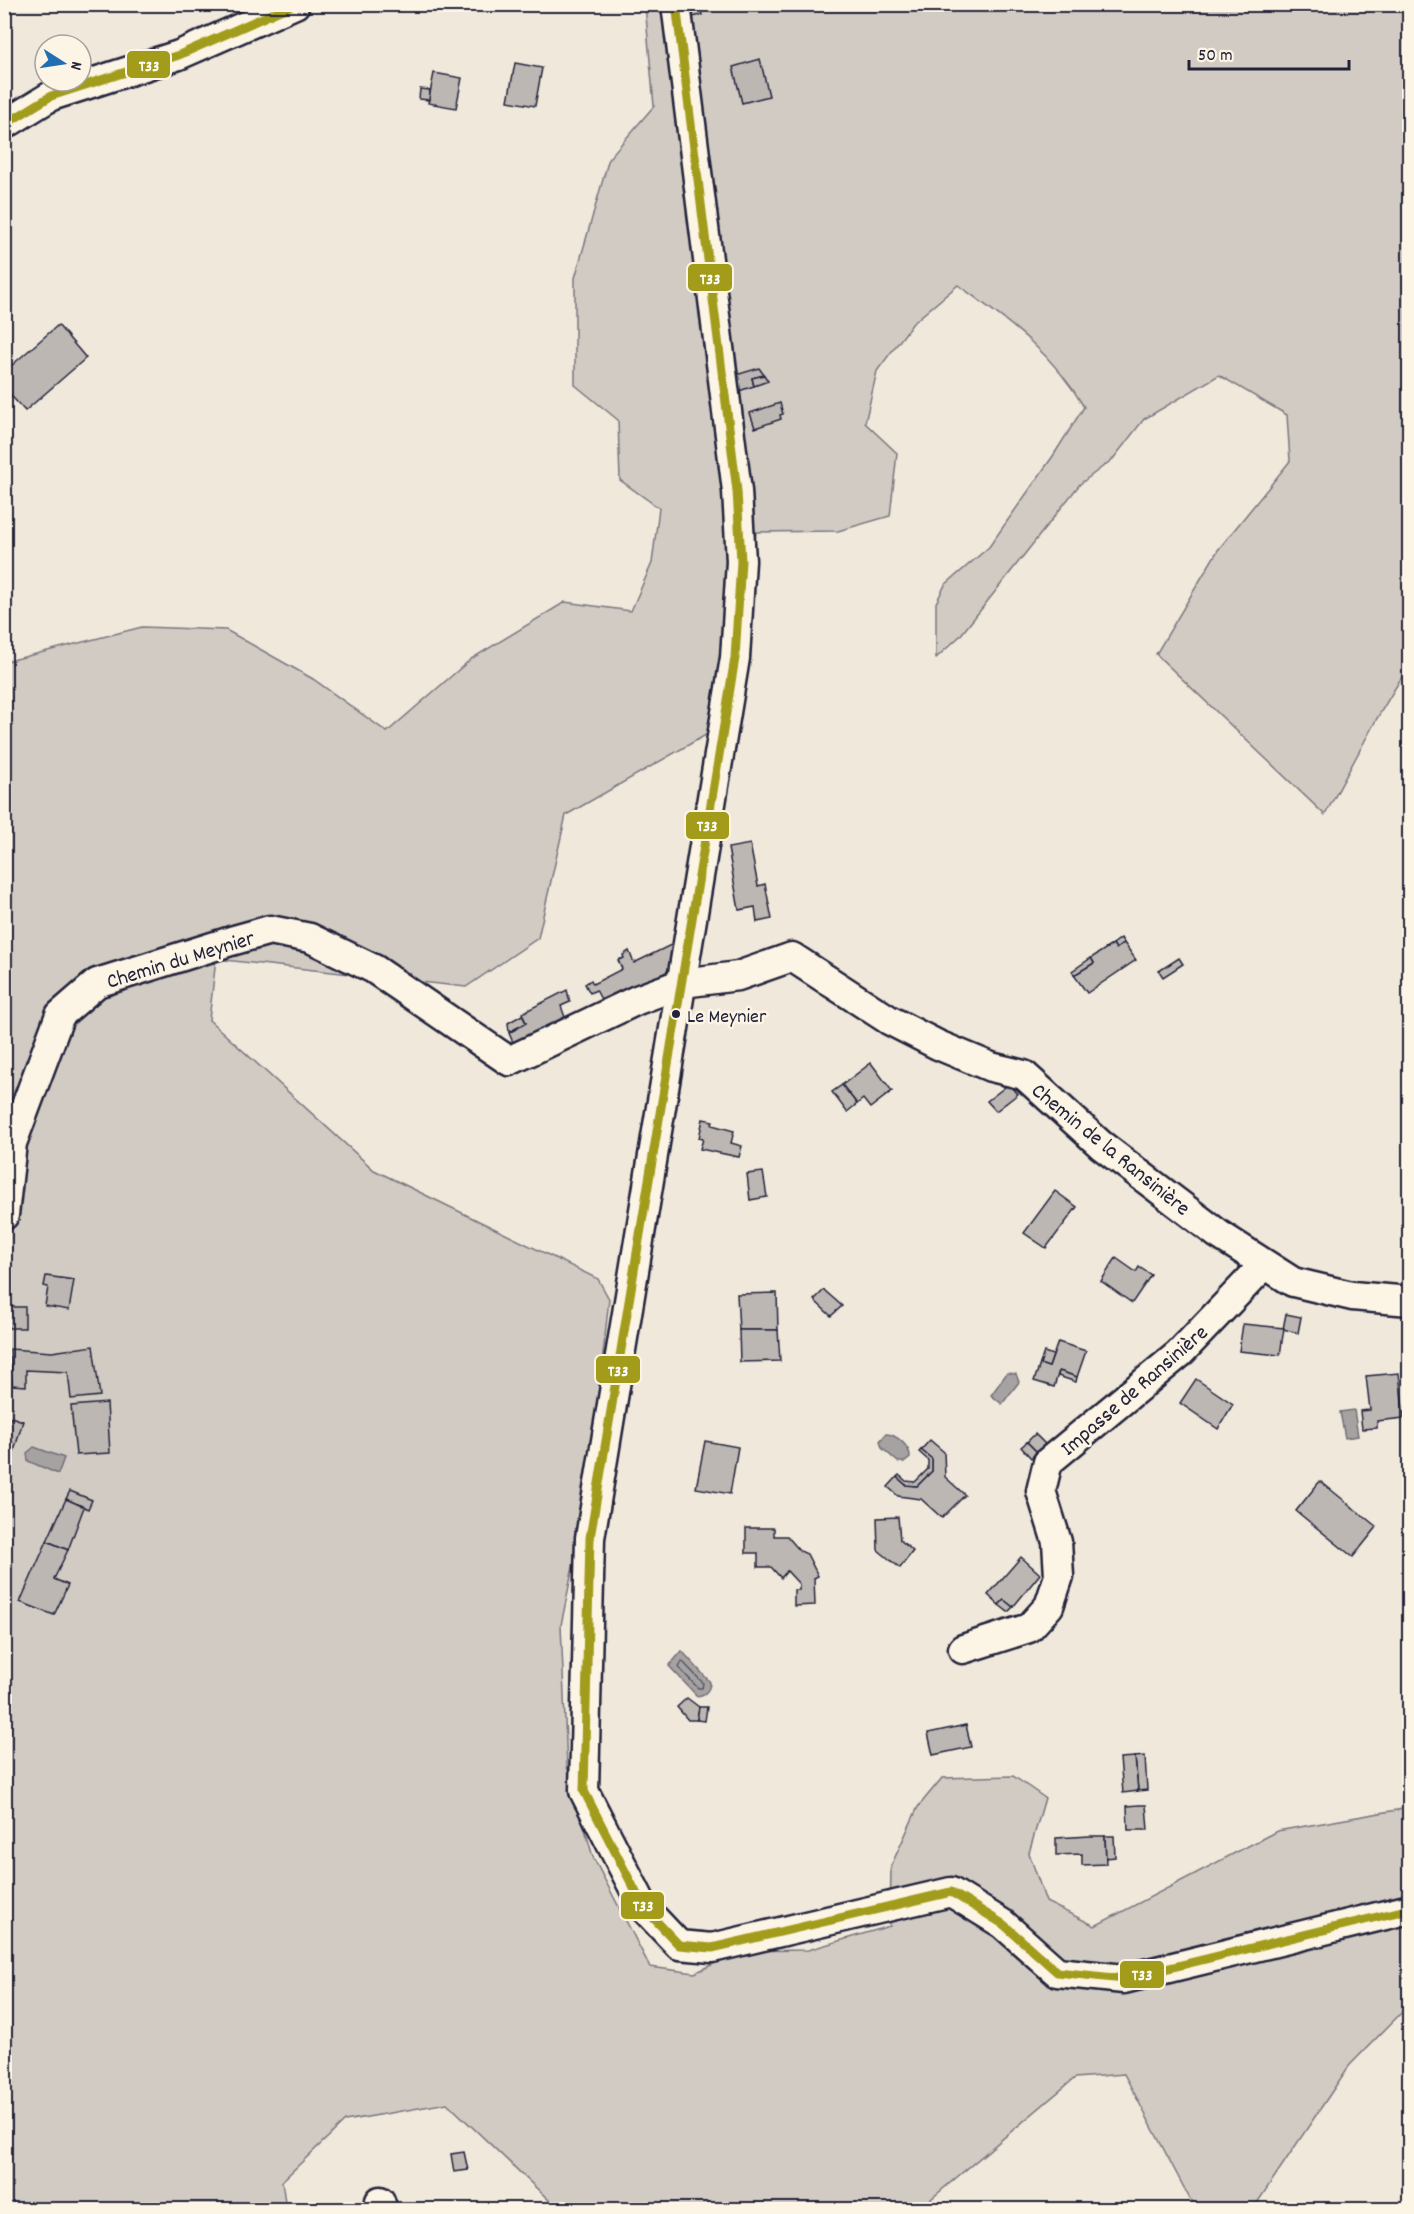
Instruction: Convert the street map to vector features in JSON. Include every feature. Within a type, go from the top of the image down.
[{"type":"street","points":[[4,125],[51,96],[179,55],[283,12],[295,4]]},
{"type":"street","points":[[676,4],[735,468],[741,561],[735,658],[590,1538],[584,1791],[644,1908],[679,1945],[712,1948],[951,1892],[1003,1924],[1057,1972],[1124,1979],[1410,1909]]},
{"type":"street","name":"Chemin du Meynier","points":[[4,1215],[12,1143],[60,1015],[97,983],[270,930],[310,938],[374,969],[509,1061],[637,1000],[683,983]]},
{"type":"street","name":"Chemin de la Ransinière","points":[[683,983],[738,976],[792,957],[889,1020],[938,1046],[991,1066],[1024,1075],[1101,1145],[1264,1265],[1293,1282],[1352,1296],[1410,1301]]},
{"type":"street","name":"Impasse de Ransinière","points":[[963,1649],[1029,1628],[1050,1606],[1059,1576],[1057,1542],[1041,1491],[1048,1462],[1179,1354],[1264,1265]]},
{"type":"shaded area","points":[[645,5],[1409,5],[1409,665],[1376,720],[1325,815],[1156,654],[1218,550],[1290,461],[1287,415],[1219,375],[1144,419],[1113,459],[1080,484],[960,636],[936,658],[936,603],[945,585],[989,547],[1053,456],[1084,407],[1058,370],[1028,339],[958,285],[913,323],[877,371],[865,423],[897,453],[890,516],[838,531],[756,532],[739,716],[566,815],[538,938],[466,987],[216,959],[209,1020],[374,1170],[598,1279],[609,1299],[588,1494],[561,1625],[567,1767],[593,1857],[650,1967],[695,1973],[740,1951],[808,1950],[890,1926],[891,1866],[918,1807],[942,1778],[1013,1776],[1045,1798],[1029,1853],[1046,1902],[1095,1926],[1277,1831],[1409,1808],[1409,2005],[1349,2066],[1253,2209],[1202,2209],[1190,2199],[1124,2074],[1075,2078],[919,2209],[575,2209],[551,2202],[447,2103],[345,2121],[282,2181],[286,2209],[5,2209],[4,662],[142,627],[226,630],[313,679],[387,732],[471,659],[565,602],[631,611],[652,563],[659,508],[620,480],[618,420],[575,385],[575,278],[609,158],[654,106]]},
{"type":"water","points":[[1007,1373],[1016,1374],[1019,1382],[1002,1404],[991,1395]]},
{"type":"water","points":[[1354,1410],[1358,1436],[1345,1438],[1340,1412]]},
{"type":"water","points":[[886,1434],[902,1442],[910,1458],[905,1462],[898,1462],[882,1448],[880,1441]]},
{"type":"water","points":[[34,1447],[64,1458],[58,1474],[28,1461],[27,1453]]},
{"type":"water","points":[[682,1651],[710,1682],[708,1690],[702,1695],[697,1696],[669,1666]]},
{"type":"building","points":[[690,4],[700,4],[702,15],[692,17]]},
{"type":"building","points":[[760,59],[769,96],[742,103],[733,67]]},
{"type":"building","points":[[515,63],[542,68],[535,106],[508,101]]},
{"type":"building","points":[[434,73],[462,78],[456,108],[428,103]]},
{"type":"building","points":[[420,89],[430,90],[429,100],[419,99]]},
{"type":"building","points":[[58,325],[86,358],[25,411],[4,388],[4,372]]},
{"type":"building","points":[[759,368],[764,375],[752,378],[754,386],[739,391],[736,375]]},
{"type":"building","points":[[764,375],[768,381],[754,386],[752,378]]},
{"type":"building","points":[[780,403],[783,414],[780,415],[781,419],[755,428],[750,413]]},
{"type":"building","points":[[750,844],[758,886],[765,884],[772,919],[757,922],[755,907],[739,910],[728,848]]},
{"type":"building","points":[[1121,938],[1124,943],[1116,949],[1113,944]]},
{"type":"building","points":[[681,940],[678,960],[669,964],[670,970],[604,1005],[596,990],[590,993],[585,984],[591,980],[593,984],[622,969],[618,960],[624,958],[623,955],[629,951],[634,963]]},
{"type":"building","points":[[1124,943],[1136,960],[1087,993],[1074,975],[1094,963],[1091,958],[1113,944],[1116,949]]},
{"type":"building","points":[[1091,958],[1094,963],[1074,975],[1072,971]]},
{"type":"building","points":[[1179,958],[1183,964],[1163,977],[1159,971]]},
{"type":"building","points":[[567,990],[570,1002],[561,1006],[566,1020],[514,1045],[509,1033],[526,1023],[522,1013]]},
{"type":"building","points":[[522,1015],[526,1023],[509,1032],[508,1023]]},
{"type":"building","points":[[871,1063],[892,1091],[870,1108],[863,1099],[857,1104],[842,1085]]},
{"type":"building","points":[[1009,1084],[1018,1094],[996,1111],[987,1101]]},
{"type":"building","points":[[842,1085],[857,1104],[847,1112],[832,1092]]},
{"type":"building","points":[[703,1119],[713,1121],[712,1125],[734,1131],[731,1143],[742,1146],[739,1157],[700,1149],[703,1139],[699,1138]]},
{"type":"building","points":[[763,1172],[767,1197],[750,1200],[747,1174]]},
{"type":"building","points":[[1055,1191],[1077,1207],[1046,1248],[1024,1233]]},
{"type":"building","points":[[1116,1258],[1136,1272],[1139,1267],[1151,1275],[1132,1303],[1101,1281]]},
{"type":"building","points":[[46,1276],[74,1280],[69,1310],[45,1306],[48,1287],[44,1286]]},
{"type":"building","points":[[824,1290],[842,1306],[831,1316],[814,1300]]},
{"type":"building","points":[[777,1293],[778,1330],[739,1330],[737,1294]]},
{"type":"building","points":[[7,1307],[25,1307],[25,1328],[8,1328]]},
{"type":"building","points":[[1286,1314],[1301,1317],[1298,1333],[1283,1329]]},
{"type":"building","points":[[1243,1324],[1284,1328],[1280,1355],[1239,1351]]},
{"type":"building","points":[[739,1330],[778,1330],[780,1361],[740,1362]]},
{"type":"building","points":[[1058,1342],[1086,1351],[1077,1377],[1059,1371],[1054,1387],[1034,1381],[1040,1364],[1049,1367]]},
{"type":"building","points":[[93,1346],[100,1396],[71,1399],[68,1372],[26,1370],[26,1386],[12,1385],[10,1349],[52,1352]]},
{"type":"building","points":[[1044,1352],[1053,1355],[1049,1367],[1040,1364]]},
{"type":"building","points":[[1059,1371],[1077,1377],[1076,1382],[1058,1376]]},
{"type":"building","points":[[1399,1373],[1404,1418],[1377,1421],[1377,1428],[1362,1429],[1360,1411],[1370,1410],[1366,1376]]},
{"type":"building","points":[[1196,1379],[1233,1404],[1218,1429],[1180,1403]]},
{"type":"building","points":[[107,1403],[110,1453],[76,1455],[71,1406]]},
{"type":"building","points":[[11,1417],[23,1421],[10,1465],[4,1463],[4,1436]]},
{"type":"building","points":[[1035,1434],[1046,1445],[1037,1452],[1027,1442]]},
{"type":"building","points":[[930,1440],[944,1452],[945,1477],[965,1495],[942,1518],[921,1499],[898,1496],[888,1487],[897,1477],[906,1485],[917,1486],[932,1471],[932,1459],[921,1450]]},
{"type":"building","points":[[705,1441],[738,1447],[730,1494],[696,1488]]},
{"type":"building","points":[[1027,1442],[1037,1452],[1031,1458],[1021,1447]]},
{"type":"building","points":[[921,1450],[932,1459],[932,1471],[917,1486],[906,1485],[897,1477],[899,1475],[906,1481],[915,1482],[928,1469],[928,1460],[919,1452]]},
{"type":"building","points":[[1320,1481],[1377,1527],[1353,1557],[1296,1511]]},
{"type":"building","points":[[70,1491],[92,1500],[88,1509],[66,1499]]},
{"type":"building","points":[[66,1499],[84,1507],[68,1550],[47,1541]]},
{"type":"building","points":[[898,1517],[900,1540],[913,1551],[900,1568],[878,1550],[877,1518]]},
{"type":"building","points":[[746,1528],[774,1528],[774,1536],[787,1536],[800,1551],[807,1554],[818,1576],[814,1578],[815,1605],[794,1606],[794,1590],[799,1590],[799,1584],[787,1571],[781,1578],[771,1567],[758,1567],[758,1553],[746,1553]]},
{"type":"building","points":[[47,1541],[68,1550],[54,1579],[68,1585],[54,1615],[20,1602]]},
{"type":"building","points":[[1021,1557],[1040,1574],[1013,1607],[1004,1600],[999,1605],[988,1595]]},
{"type":"building","points":[[1004,1600],[1013,1607],[1008,1612],[999,1605]]},
{"type":"building","points":[[687,1698],[699,1707],[697,1720],[688,1720],[677,1707]]},
{"type":"building","points":[[699,1707],[707,1707],[705,1721],[697,1720]]},
{"type":"building","points":[[966,1725],[971,1747],[933,1755],[928,1733]]},
{"type":"building","points":[[1145,1756],[1147,1790],[1138,1791],[1135,1757]]},
{"type":"building","points":[[1135,1757],[1138,1791],[1123,1793],[1120,1758]]},
{"type":"building","points":[[1146,1805],[1148,1830],[1128,1830],[1127,1806]]},
{"type":"building","points":[[1105,1836],[1106,1864],[1082,1865],[1082,1854],[1056,1855],[1056,1838]]},
{"type":"building","points":[[1105,1836],[1114,1836],[1115,1857],[1106,1858]]},
{"type":"building","points":[[464,2152],[468,2170],[454,2172],[451,2154]]},
{"type":"transit line","name":"T33","points":[[4,125],[51,96],[179,55],[294,4]]},
{"type":"transit line","name":"T33","points":[[676,4],[737,491],[741,561],[735,658],[590,1538],[584,1791],[644,1908],[679,1945],[712,1948],[951,1892],[1003,1924],[1057,1972],[1124,1979],[1410,1909]]},
{"type":"place","name":"Le Meynier","points":[[676,1014]]}]
